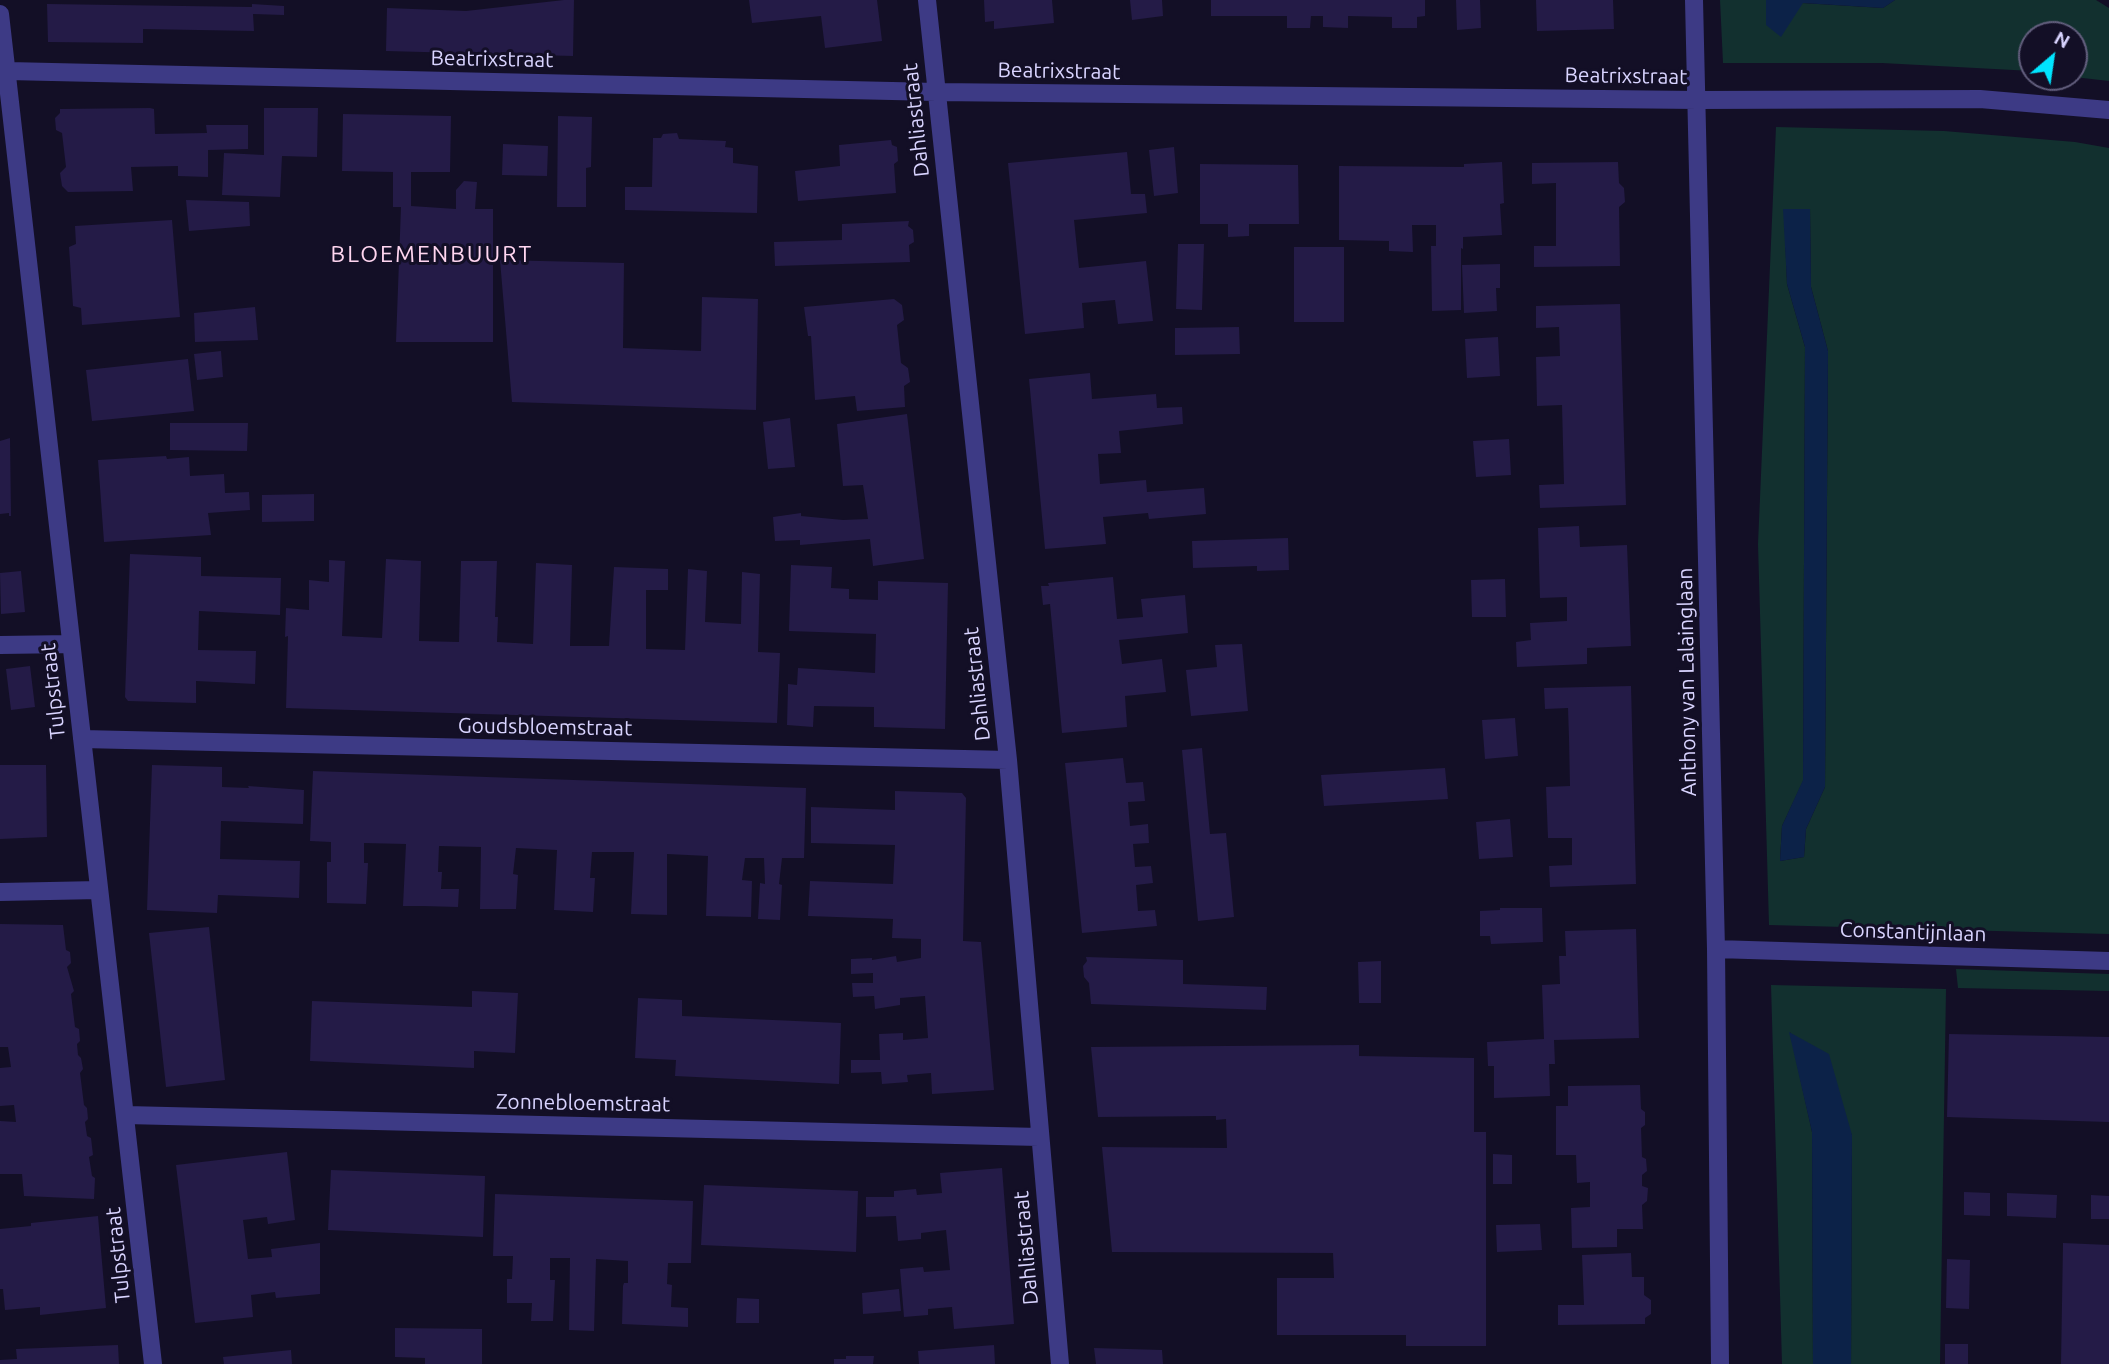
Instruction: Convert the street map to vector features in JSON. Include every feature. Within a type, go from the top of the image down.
[{"type":"street","name":"Dahliastraat","points":[[927,0],[1008,760],[1060,1364]]},
{"type":"street","name":"Anthony van Lalainglaan","points":[[1694,0],[1716,949],[1720,1364]]},
{"type":"street","name":"Tulpstraat","points":[[0,14],[153,1364]]},
{"type":"street","name":"Beatrixstraat","points":[[8,71],[936,92],[1697,100],[1980,99],[2109,110]]},
{"type":"street","points":[[0,171],[19,171]]},
{"type":"street","points":[[0,645],[71,644]]},
{"type":"street","name":"Goudsbloemstraat","points":[[82,739],[1008,760]]},
{"type":"street","points":[[0,892],[99,890]]},
{"type":"street","name":"Constantijnlaan","points":[[1716,949],[2109,961]]},
{"type":"street","name":"Zonnebloemstraat","points":[[126,1115],[1039,1137]]},
{"type":"green space","points":[[1720,0],[1766,0],[1766,25],[1802,3],[1883,8],[1895,0],[2096,0],[2109,8],[2109,81],[2088,79],[2088,21],[2018,21],[2018,70],[1882,63],[1723,63]]},
{"type":"green space","points":[[1776,127],[1944,131],[2075,142],[2109,148],[2109,934],[1769,925],[1758,544]],"holes":[[[1784,209],[1810,209],[1811,287],[1828,351],[1825,787],[1806,829],[1804,857],[1780,861],[1782,826],[1803,781],[1805,347],[1787,284]]]},
{"type":"green space","points":[[1956,969],[2109,974],[2109,991],[1958,988]]},
{"type":"green space","points":[[1771,985],[1946,989],[1940,1364],[1851,1364],[1852,1135],[1790,1032],[1812,1132],[1813,1364],[1782,1364]]},
{"type":"water","points":[[1766,0],[1895,0],[1883,8],[1803,3],[1781,37],[1766,25]]},
{"type":"water","points":[[1783,209],[1810,209],[1811,287],[1828,351],[1825,787],[1806,829],[1804,857],[1780,861],[1782,826],[1803,780],[1805,347],[1787,284]]},
{"type":"water","points":[[1789,1032],[1829,1054],[1852,1135],[1851,1364],[1813,1364],[1812,1132]]},
{"type":"building","points":[[574,0],[573,56],[386,51],[387,8],[466,11]]},
{"type":"building","points":[[749,0],[877,0],[882,41],[825,48],[821,16],[752,23]]},
{"type":"building","points":[[984,0],[1052,0],[1054,23],[994,29],[994,21],[985,22]]},
{"type":"building","points":[[1130,0],[1162,0],[1163,16],[1132,20]]},
{"type":"building","points":[[1211,0],[1425,0],[1425,16],[1417,17],[1417,28],[1392,28],[1392,17],[1348,16],[1348,28],[1323,27],[1323,16],[1311,16],[1310,28],[1287,28],[1287,16],[1211,16]]},
{"type":"building","points":[[1456,0],[1480,0],[1481,28],[1457,30]]},
{"type":"building","points":[[1536,0],[1613,0],[1614,29],[1537,31]]},
{"type":"building","points":[[47,4],[252,7],[252,4],[284,6],[284,15],[253,14],[254,31],[143,29],[143,43],[48,42]]},
{"type":"building","points":[[264,108],[318,108],[317,157],[282,156],[280,197],[222,195],[224,153],[264,155]]},
{"type":"building","points":[[60,109],[154,109],[155,134],[207,133],[206,125],[248,125],[248,149],[208,150],[208,177],[178,176],[178,166],[131,167],[133,191],[68,192],[62,186],[60,173],[66,167],[62,133],[56,130],[55,118]]},
{"type":"building","points":[[343,114],[451,116],[450,172],[411,172],[411,206],[456,209],[456,190],[464,181],[477,182],[475,209],[493,209],[493,342],[396,342],[401,207],[393,207],[393,172],[342,171]]},
{"type":"building","points":[[558,116],[592,117],[591,167],[586,168],[586,207],[557,207]]},
{"type":"building","points":[[677,133],[679,139],[726,141],[725,147],[733,148],[733,163],[758,166],[757,213],[625,210],[625,187],[652,187],[653,138]]},
{"type":"building","points":[[891,140],[892,145],[897,147],[898,161],[894,164],[896,193],[798,201],[795,171],[840,166],[839,145]]},
{"type":"building","points":[[503,144],[548,146],[547,176],[502,175]]},
{"type":"building","points":[[1174,147],[1178,193],[1154,196],[1149,150]]},
{"type":"building","points":[[1127,152],[1131,194],[1145,194],[1147,213],[1074,220],[1079,268],[1146,261],[1153,321],[1118,324],[1115,300],[1082,303],[1084,328],[1025,334],[1008,163]]},
{"type":"building","points":[[1502,162],[1502,235],[1463,237],[1461,310],[1432,311],[1431,246],[1436,246],[1436,225],[1412,225],[1413,252],[1389,251],[1389,241],[1339,240],[1339,166],[1464,167],[1464,164]]},
{"type":"building","points":[[1618,162],[1619,183],[1624,188],[1625,202],[1619,207],[1620,266],[1534,267],[1534,246],[1556,246],[1556,183],[1532,184],[1532,163]]},
{"type":"building","points":[[1200,164],[1298,165],[1299,224],[1249,224],[1249,236],[1228,237],[1228,224],[1200,224]]},
{"type":"building","points":[[186,200],[249,202],[250,226],[189,231]]},
{"type":"building","points":[[172,220],[180,317],[82,325],[81,308],[73,306],[69,247],[76,244],[75,226]]},
{"type":"building","points":[[909,221],[908,226],[913,230],[914,242],[909,245],[910,262],[775,266],[774,242],[842,240],[842,224]]},
{"type":"building","points":[[1178,244],[1204,244],[1202,310],[1176,309]]},
{"type":"building","points":[[1294,247],[1344,247],[1344,322],[1294,322]]},
{"type":"building","points":[[500,260],[624,263],[623,348],[701,351],[702,297],[758,299],[756,410],[512,402]]},
{"type":"building","points":[[1500,264],[1500,288],[1496,288],[1497,311],[1464,313],[1462,265]]},
{"type":"building","points":[[894,299],[902,305],[904,320],[897,325],[901,363],[908,368],[910,382],[904,386],[905,407],[857,411],[855,396],[815,400],[811,336],[808,336],[804,307]]},
{"type":"building","points":[[1620,304],[1626,505],[1540,508],[1539,485],[1564,484],[1562,405],[1537,406],[1536,357],[1560,356],[1559,327],[1536,328],[1536,306]]},
{"type":"building","points":[[255,307],[258,340],[195,342],[194,313]]},
{"type":"building","points":[[1239,327],[1240,354],[1175,355],[1175,328]]},
{"type":"building","points":[[1498,337],[1500,376],[1467,378],[1465,339]]},
{"type":"building","points":[[221,351],[223,377],[197,380],[194,354]]},
{"type":"building","points":[[188,359],[194,411],[92,421],[86,370]]},
{"type":"building","points":[[1090,373],[1092,399],[1156,394],[1157,408],[1182,407],[1183,424],[1119,431],[1121,453],[1098,454],[1100,484],[1146,480],[1147,492],[1204,488],[1206,514],[1149,519],[1148,513],[1103,517],[1106,544],[1045,549],[1029,379]]},
{"type":"building","points":[[907,414],[924,559],[873,566],[870,539],[800,545],[800,540],[775,541],[773,517],[801,513],[801,516],[843,520],[868,519],[863,485],[843,486],[837,424]]},
{"type":"building","points":[[790,418],[795,467],[768,469],[763,422]]},
{"type":"building","points":[[170,423],[248,423],[247,451],[170,450]]},
{"type":"building","points":[[10,438],[9,516],[9,513],[0,514],[0,441]]},
{"type":"building","points":[[1509,439],[1511,475],[1476,477],[1473,441]]},
{"type":"building","points":[[166,456],[167,459],[189,457],[190,476],[224,474],[225,493],[249,492],[250,510],[208,513],[211,535],[104,542],[98,460]]},
{"type":"building","points":[[314,494],[314,521],[262,522],[262,495]]},
{"type":"building","points":[[1579,526],[1580,547],[1627,545],[1631,646],[1587,648],[1587,664],[1517,667],[1516,642],[1531,640],[1530,623],[1567,621],[1567,597],[1540,598],[1538,528]]},
{"type":"building","points":[[1288,538],[1289,570],[1257,571],[1257,566],[1193,568],[1192,541]]},
{"type":"building","points":[[130,554],[201,557],[201,576],[281,578],[280,615],[199,611],[198,650],[256,651],[255,684],[196,681],[196,703],[128,701],[125,697]]},
{"type":"building","points":[[386,559],[421,561],[419,641],[459,642],[461,561],[497,561],[497,642],[533,644],[536,563],[572,565],[570,646],[609,646],[614,567],[668,569],[668,590],[646,590],[646,649],[685,650],[688,569],[707,571],[705,622],[741,624],[742,572],[760,574],[758,652],[780,653],[777,723],[286,708],[286,608],[309,610],[309,580],[329,582],[329,560],[345,561],[342,636],[382,638]]},
{"type":"building","points":[[791,565],[832,567],[831,588],[849,589],[849,599],[878,600],[878,581],[948,583],[945,729],[874,727],[874,707],[814,706],[813,727],[787,725],[788,684],[797,685],[798,668],[875,673],[876,634],[789,631]]},
{"type":"building","points":[[21,571],[25,612],[1,614],[0,573]]},
{"type":"building","points":[[1113,577],[1117,619],[1143,617],[1141,599],[1185,595],[1188,633],[1119,640],[1122,664],[1162,659],[1166,692],[1125,696],[1127,727],[1062,733],[1050,604],[1043,605],[1041,586],[1049,586],[1048,583]]},
{"type":"building","points":[[1505,579],[1506,617],[1472,617],[1471,580]]},
{"type":"building","points":[[1242,644],[1248,711],[1191,716],[1186,670],[1217,667],[1215,645]]},
{"type":"building","points":[[30,666],[35,707],[11,710],[6,669]]},
{"type":"building","points":[[1631,686],[1636,884],[1550,887],[1549,866],[1572,865],[1572,838],[1548,838],[1546,787],[1570,786],[1569,738],[1568,708],[1545,709],[1544,688]]},
{"type":"building","points":[[1515,718],[1518,756],[1485,759],[1482,720]]},
{"type":"building","points":[[1202,748],[1210,834],[1226,833],[1234,917],[1198,921],[1182,750]]},
{"type":"building","points":[[1123,758],[1126,783],[1143,782],[1145,801],[1128,802],[1130,826],[1148,824],[1149,843],[1133,844],[1135,867],[1151,866],[1153,883],[1136,885],[1138,911],[1155,910],[1157,926],[1082,933],[1065,763]]},
{"type":"building","points":[[0,765],[46,765],[47,837],[0,839]]},
{"type":"building","points":[[152,765],[222,767],[222,787],[304,790],[303,824],[221,821],[220,859],[300,861],[299,898],[218,895],[217,913],[147,910]]},
{"type":"building","points":[[1445,768],[1448,799],[1324,806],[1321,775]]},
{"type":"building","points":[[313,771],[806,788],[804,858],[782,858],[779,884],[782,885],[780,920],[758,919],[760,883],[765,884],[764,858],[745,858],[742,880],[752,881],[751,917],[706,916],[708,856],[667,854],[667,915],[631,914],[634,852],[592,852],[590,878],[595,878],[593,912],[554,910],[557,850],[516,848],[513,874],[518,875],[516,909],[480,909],[481,847],[439,846],[438,872],[442,872],[441,889],[459,889],[458,907],[403,906],[406,844],[364,843],[364,863],[368,863],[366,904],[327,903],[327,862],[331,862],[331,842],[310,841]]},
{"type":"building","points":[[895,791],[962,793],[966,798],[963,941],[981,942],[994,1090],[932,1094],[931,1073],[907,1075],[908,1082],[882,1084],[881,1072],[851,1073],[851,1060],[880,1060],[879,1034],[903,1033],[903,1040],[928,1038],[925,996],[900,998],[900,1005],[875,1009],[874,996],[853,997],[852,983],[873,983],[873,973],[851,974],[851,959],[872,960],[896,956],[897,962],[921,958],[921,939],[892,938],[893,919],[808,916],[810,881],[893,884],[895,845],[811,843],[811,807],[895,810]]},
{"type":"building","points":[[1510,819],[1513,857],[1479,859],[1476,822]]},
{"type":"building","points":[[1542,908],[1543,942],[1491,944],[1490,936],[1480,936],[1480,911]]},
{"type":"building","points":[[0,924],[63,925],[66,950],[70,952],[71,963],[67,967],[74,991],[71,994],[75,1027],[79,1029],[80,1041],[77,1044],[83,1069],[80,1073],[84,1105],[87,1108],[87,1136],[91,1138],[93,1155],[89,1157],[92,1176],[95,1178],[94,1199],[24,1196],[22,1174],[0,1174],[0,1121],[16,1122],[14,1105],[0,1106],[0,1068],[11,1067],[8,1047],[0,1047]]},
{"type":"building","points":[[209,927],[225,1080],[166,1087],[149,933]]},
{"type":"building","points":[[1636,929],[1639,1038],[1554,1040],[1555,1064],[1549,1064],[1550,1096],[1494,1098],[1494,1066],[1488,1066],[1487,1042],[1544,1039],[1542,985],[1560,984],[1559,956],[1566,956],[1565,931]]},
{"type":"building","points":[[1086,957],[1183,960],[1183,984],[1267,987],[1266,1010],[1091,1004],[1089,983],[1084,977]]},
{"type":"building","points":[[1381,961],[1381,1003],[1359,1003],[1358,962]]},
{"type":"building","points":[[472,991],[518,993],[515,1053],[474,1051],[474,1068],[310,1061],[312,1001],[472,1007]]},
{"type":"building","points":[[638,998],[682,1000],[682,1016],[841,1023],[839,1084],[675,1076],[676,1060],[635,1058]]},
{"type":"building","points":[[1949,1034],[2109,1037],[2109,1122],[1947,1117]]},
{"type":"building","points":[[1359,1045],[1359,1056],[1474,1058],[1474,1132],[1486,1132],[1486,1346],[1406,1346],[1406,1335],[1277,1335],[1277,1278],[1334,1278],[1333,1253],[1112,1252],[1102,1147],[1227,1148],[1226,1119],[1216,1120],[1216,1116],[1098,1117],[1091,1047]]},
{"type":"building","points":[[1640,1085],[1641,1109],[1645,1112],[1645,1125],[1641,1128],[1642,1157],[1646,1159],[1647,1171],[1642,1175],[1642,1186],[1648,1188],[1647,1201],[1642,1205],[1643,1229],[1617,1229],[1617,1247],[1572,1248],[1571,1208],[1590,1207],[1590,1182],[1577,1183],[1576,1155],[1556,1155],[1556,1106],[1568,1106],[1568,1086]]},
{"type":"building","points":[[287,1152],[295,1220],[268,1224],[267,1217],[243,1220],[248,1259],[272,1257],[271,1249],[320,1243],[320,1294],[276,1298],[275,1292],[251,1295],[253,1317],[195,1323],[176,1165]]},
{"type":"building","points":[[1493,1154],[1512,1155],[1512,1184],[1493,1184]]},
{"type":"building","points":[[1002,1168],[1014,1324],[954,1329],[952,1307],[928,1309],[928,1315],[904,1317],[900,1269],[923,1267],[924,1272],[950,1270],[946,1230],[921,1233],[921,1239],[898,1241],[896,1216],[866,1217],[866,1197],[894,1197],[894,1191],[916,1189],[917,1195],[942,1193],[940,1173]]},
{"type":"building","points":[[331,1170],[485,1176],[483,1237],[328,1230]]},
{"type":"building","points":[[704,1185],[858,1191],[856,1252],[701,1245]]},
{"type":"building","points":[[1964,1192],[1990,1193],[1990,1216],[1964,1215]]},
{"type":"building","points":[[2007,1193],[2057,1195],[2056,1218],[2007,1216]]},
{"type":"building","points":[[495,1194],[693,1201],[691,1263],[668,1263],[667,1284],[672,1285],[671,1307],[688,1308],[688,1327],[622,1324],[623,1286],[628,1283],[628,1261],[596,1259],[594,1331],[569,1330],[570,1258],[550,1258],[550,1280],[555,1280],[553,1321],[531,1321],[532,1303],[507,1303],[507,1279],[512,1279],[513,1256],[493,1256]]},
{"type":"building","points":[[2091,1195],[2109,1196],[2109,1219],[2091,1219]]},
{"type":"building","points":[[98,1216],[106,1308],[40,1315],[40,1307],[5,1310],[3,1289],[0,1289],[0,1229]]},
{"type":"building","points":[[1540,1224],[1542,1250],[1497,1252],[1496,1225]]},
{"type":"building","points":[[2063,1243],[2109,1245],[2109,1364],[2061,1364]]},
{"type":"building","points":[[1631,1253],[1632,1277],[1644,1277],[1644,1295],[1651,1300],[1651,1314],[1645,1318],[1645,1324],[1558,1325],[1558,1305],[1584,1305],[1582,1255]]},
{"type":"building","points":[[1947,1259],[1970,1260],[1969,1309],[1946,1308]]},
{"type":"building","points":[[899,1289],[901,1311],[863,1314],[862,1293]]},
{"type":"building","points":[[737,1298],[759,1299],[759,1323],[736,1323]]},
{"type":"building","points":[[395,1328],[482,1329],[482,1364],[425,1364],[425,1358],[395,1357]]},
{"type":"building","points":[[1945,1344],[1968,1344],[1968,1364],[1945,1364]]},
{"type":"building","points":[[118,1345],[119,1364],[0,1364],[0,1360],[17,1359],[16,1349]]},
{"type":"building","points":[[994,1345],[995,1364],[919,1364],[918,1351]]},
{"type":"building","points":[[1094,1348],[1162,1350],[1163,1364],[1096,1364]]},
{"type":"building","points":[[291,1350],[292,1364],[224,1364],[223,1357]]},
{"type":"building","points":[[846,1356],[874,1356],[873,1364],[834,1364],[834,1359],[846,1359]]},
{"type":"district","name":"BLOEMENBUURT","points":[[432,254]]}]
